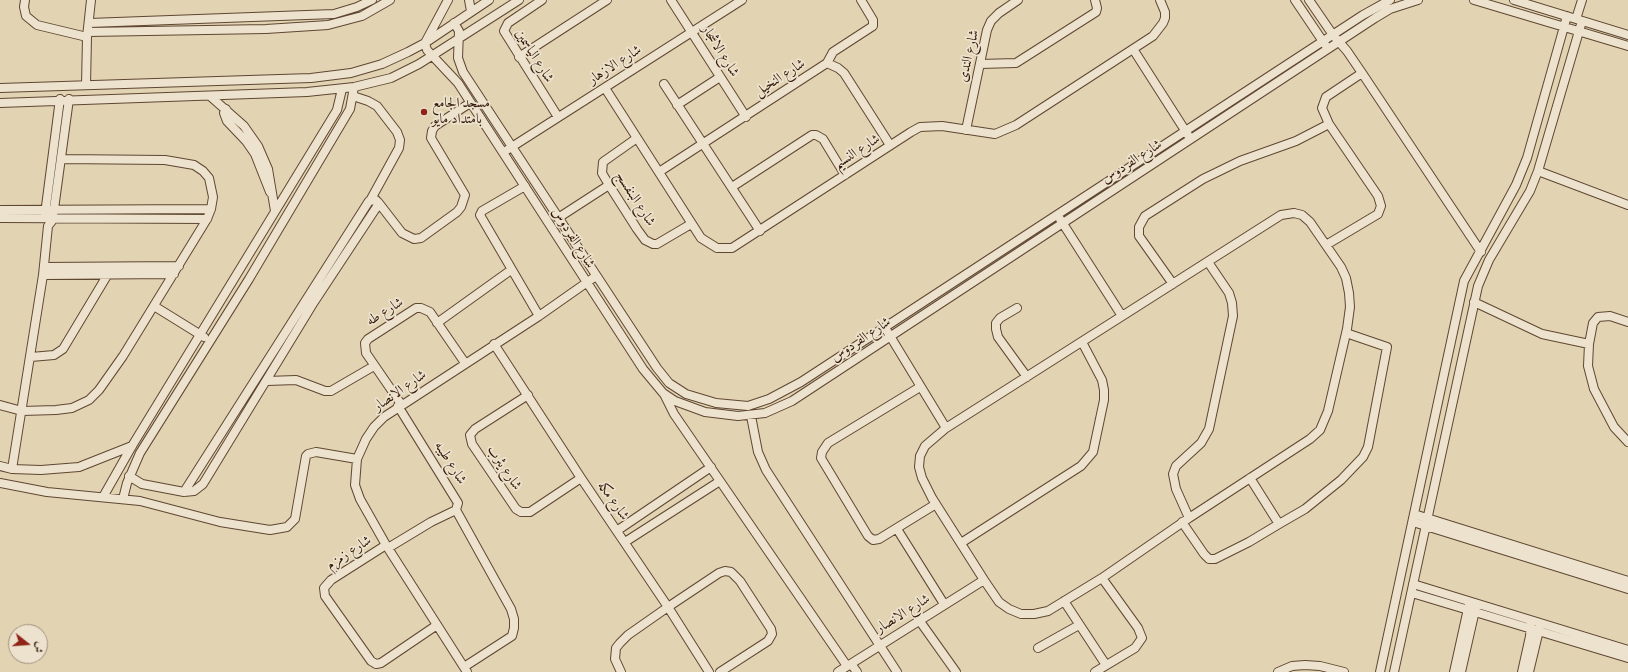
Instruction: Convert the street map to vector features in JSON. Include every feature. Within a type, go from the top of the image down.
[{"type":"street","points":[[25,0],[24,8],[26,16],[37,25],[88,34],[266,29],[328,25],[362,16],[390,0]]},
{"type":"street","points":[[86,84],[91,0]]},
{"type":"street","points":[[89,22],[334,14],[357,8],[372,0]]},
{"type":"street","points":[[424,43],[448,0]]},
{"type":"street","points":[[469,0],[471,11]]},
{"type":"street","points":[[0,88],[330,76],[382,64],[424,43],[488,0]]},
{"type":"street","points":[[0,103],[60,99],[210,96],[342,89],[354,87],[391,78],[432,57],[519,0]]},
{"type":"street","name":"شارع الياسمين","points":[[542,0],[505,26],[504,31],[505,36],[558,117]]},
{"type":"street","points":[[519,57],[607,0]]},
{"type":"street","name":"شارع الاشجار","points":[[671,0],[746,117]]},
{"type":"street","name":"شارع الازهار","points":[[503,152],[606,88],[742,0]]},
{"type":"street","points":[[827,63],[833,52],[873,26],[873,20],[861,0]]},
{"type":"street","name":"شارع الندى","points":[[966,130],[987,30],[991,21],[1018,0]]},
{"type":"street","points":[[980,64],[1016,63],[1096,12],[1097,8],[1095,0]]},
{"type":"street","name":"شارع النسيم","points":[[606,88],[701,238],[709,244],[724,249],[732,248],[920,127],[942,126],[994,134],[1016,125],[1153,36],[1163,23],[1165,12],[1160,0]]},
{"type":"street","points":[[1295,0],[1328,49]]},
{"type":"street","points":[[1309,0],[1338,42],[1362,73],[1480,252]]},
{"type":"street","name":"شارع الفردوس","points":[[454,23],[459,30],[460,38],[457,51],[460,65],[511,147],[638,342],[663,376],[676,389],[686,394],[716,403],[748,406],[769,399],[801,382],[885,328],[924,300],[1058,215],[1333,35],[1390,0]]},
{"type":"street","name":"شارع الفردوس","points":[[424,43],[432,57],[452,76],[503,152],[586,283],[643,369],[663,393],[675,401],[705,412],[721,415],[751,416],[765,413],[792,401],[1338,42],[1390,9],[1418,0]]},
{"type":"street","points":[[1474,0],[1628,46]]},
{"type":"street","points":[[1514,0],[1628,35]]},
{"type":"street","points":[[1394,672],[1478,286],[1489,260],[1530,191],[1538,171],[1579,31],[1582,0]]},
{"type":"street","points":[[1546,21],[1549,11]]},
{"type":"street","points":[[1380,672],[1464,281],[1516,185],[1527,158],[1567,16]]},
{"type":"street","points":[[1593,36],[1596,25]]},
{"type":"street","points":[[1133,49],[1190,139]]},
{"type":"street","points":[[1556,54],[1564,53],[1571,58]]},
{"type":"street","name":"شارع النخيل","points":[[659,172],[746,117],[827,63],[838,68],[844,73],[890,145]]},
{"type":"street","points":[[1326,245],[1378,214],[1381,206],[1378,196],[1329,124],[1323,112],[1323,103],[1331,94],[1362,73]]},
{"type":"street","points":[[677,105],[720,77]]},
{"type":"street","points":[[157,83],[157,97]]},
{"type":"street","points":[[664,84],[760,230]]},
{"type":"street","points":[[123,499],[129,476],[140,453],[189,372],[249,279],[346,116],[353,96],[354,87]]},
{"type":"street","points":[[103,497],[180,366],[337,110],[342,89]]},
{"type":"street","points":[[210,96],[226,109],[224,113],[227,121],[251,147],[261,168],[267,188],[272,194],[275,211]]},
{"type":"street","points":[[184,492],[374,201],[398,148],[400,140],[397,132],[377,106],[368,100],[353,96]]},
{"type":"street","points":[[50,210],[60,99]]},
{"type":"street","points":[[12,469],[44,271],[48,221],[61,159],[69,99]]},
{"type":"street","points":[[1233,100],[1239,108]]},
{"type":"street","points":[[374,201],[402,233],[414,239],[421,238],[457,212],[461,207],[464,195],[431,138],[432,131],[436,126],[470,103]]},
{"type":"street","points":[[1173,284],[1139,236],[1139,227],[1145,216],[1203,180],[1228,167],[1296,141],[1329,124]]},
{"type":"street","points":[[732,187],[812,135],[816,135],[822,139],[845,175]]},
{"type":"street","name":"شارع البنفسج","points":[[637,138],[604,162],[602,173],[608,185],[637,229],[646,240],[653,244],[657,244],[692,224]]},
{"type":"street","points":[[0,405],[22,411],[67,409],[89,400],[99,390],[154,306],[207,219],[211,209],[213,197],[209,178],[203,170],[194,165],[165,160],[61,159]]},
{"type":"street","points":[[1538,171],[1628,205]]},
{"type":"street","points":[[558,218],[608,185]]},
{"type":"street","points":[[525,186],[482,211],[480,215],[539,316]]},
{"type":"street","points":[[129,476],[142,484],[184,492],[194,491],[203,484],[314,302],[376,208],[374,201]]},
{"type":"street","points":[[0,210],[211,209]]},
{"type":"street","points":[[1287,213],[1302,215],[1310,222],[1326,245],[1346,278],[1350,307],[1346,333],[1328,411],[1320,430],[1310,439],[1185,520],[1102,578],[1048,611],[1034,614],[1021,614],[1009,609],[999,602],[936,504],[922,478],[919,467],[920,456],[925,446],[946,428],[1281,214],[1287,213]]},
{"type":"street","points":[[1058,215],[1122,316]]},
{"type":"street","points":[[0,218],[48,221],[207,219]]},
{"type":"street","points":[[1208,262],[1229,293],[1232,303],[1233,316],[1213,413],[1206,436],[1201,443],[1176,466],[1173,474],[1185,520],[1204,554],[1209,558],[1215,559],[1248,542],[1304,509],[1341,480],[1363,457],[1368,447],[1387,346],[1346,333]]},
{"type":"street","points":[[44,271],[179,266]]},
{"type":"street","points":[[437,323],[511,270]]},
{"type":"street","points":[[44,271],[108,274],[174,274]]},
{"type":"street","points":[[31,356],[54,355],[63,349],[108,274]]},
{"type":"street","name":"شارع الانصار","points":[[466,669],[387,546],[360,499],[355,485],[357,460],[366,439],[374,427],[400,405],[539,316],[596,276]]},
{"type":"street","points":[[1474,302],[1542,334],[1589,344]]},
{"type":"street","points":[[154,306],[210,340]]},
{"type":"street","name":"شارع طه","points":[[400,405],[374,366],[365,347],[368,338],[416,308],[421,308],[430,312],[465,363]]},
{"type":"street","points":[[1017,308],[1000,318],[996,323],[996,329],[998,337],[1026,377]]},
{"type":"street","points":[[1628,322],[1610,316],[1598,317],[1593,323],[1589,344],[1588,366],[1594,389],[1614,427],[1628,442]]},
{"type":"street","points":[[885,328],[946,428]]},
{"type":"street","points":[[961,543],[1081,466],[1089,459],[1096,440],[1104,390],[1102,380],[1082,342]]},
{"type":"street","name":"شارع مكه","points":[[494,344],[581,478],[626,542],[709,672]]},
{"type":"street","points":[[180,366],[189,372]]},
{"type":"street","points":[[267,381],[296,380],[325,391],[331,391],[374,366]]},
{"type":"street","points":[[920,387],[828,443],[822,452],[821,458],[868,536],[873,540],[879,540],[936,504]]},
{"type":"street","points":[[663,393],[674,414],[710,467],[849,665],[857,672]]},
{"type":"street","name":"شارع يثرب","points":[[528,395],[475,429],[470,435],[472,444],[516,509],[521,512],[530,512],[581,478]]},
{"type":"street","name":"شارع طيبه","points":[[400,405],[458,500],[458,507],[456,510],[511,609],[514,619],[512,636],[466,669]]},
{"type":"street","points":[[751,416],[758,452],[766,470],[897,672]]},
{"type":"street","points":[[0,466],[12,469],[41,470],[79,467],[132,446]]},
{"type":"street","points":[[0,483],[30,490],[140,501],[237,526],[270,530],[287,527],[295,519],[306,456],[308,454],[316,452],[357,460]]},
{"type":"street","points":[[618,530],[710,467]]},
{"type":"street","points":[[1250,478],[1279,524]]},
{"type":"street","points":[[626,542],[720,481]]},
{"type":"street","points":[[387,546],[456,510]]},
{"type":"street","points":[[1414,518],[1628,581]]},
{"type":"street","points":[[1427,522],[1628,589]]},
{"type":"street","points":[[897,529],[944,604]]},
{"type":"street","name":"شارع زمزم","points":[[387,546],[327,583],[324,588],[325,596],[371,661],[376,664],[381,663],[437,625]]},
{"type":"street","points":[[621,672],[615,659],[616,648],[628,635],[719,573],[725,571],[731,572],[740,581],[771,629],[772,634],[768,641],[720,672]]},
{"type":"street","points":[[1095,672],[1135,648],[1142,638],[1136,625],[1102,578]]},
{"type":"street","name":"شارع الانصار","points":[[838,672],[984,580]]},
{"type":"street","points":[[1412,588],[1531,624],[1628,650]]},
{"type":"street","points":[[1064,601],[1106,665]]},
{"type":"street","points":[[1454,672],[1472,606]]},
{"type":"street","points":[[1461,672],[1472,606]]},
{"type":"street","points":[[919,620],[956,672]]},
{"type":"street","points":[[1522,672],[1531,624]]},
{"type":"street","points":[[1038,648],[1079,625]]},
{"type":"street","points":[[1540,626],[1628,658]]},
{"type":"street","points":[[1529,672],[1540,626]]},
{"type":"street","points":[[1278,672],[1292,666],[1305,665],[1320,666],[1344,672]]},
{"type":"place","name":"مسجد الجامع بامتداد مايو","points":[[424,112]]}]
